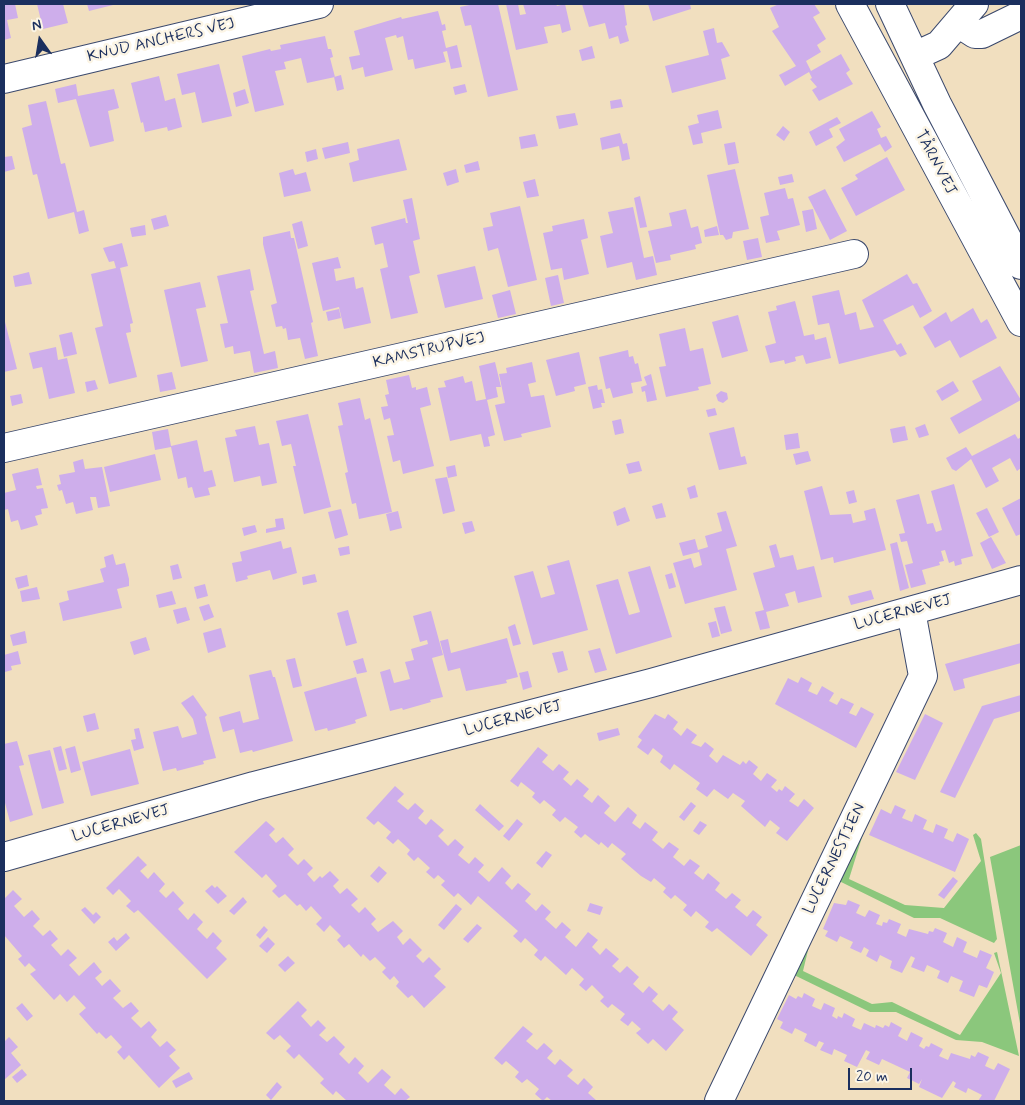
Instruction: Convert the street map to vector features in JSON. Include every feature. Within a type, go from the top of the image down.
[{"type":"street","name":"KNUD ANCHERS VEJ","points":[[4,78],[319,4]]},
{"type":"street","name":"TÅRNVEJ","points":[[850,4],[1021,322]]},
{"type":"street","name":"TÅRNVEJ","points":[[890,4],[1021,265]]},
{"type":"street","points":[[915,56],[939,45],[966,13],[975,34],[982,34],[1021,15]]},
{"type":"street","name":"KAMSTRUPVEJ","points":[[4,448],[854,254]]},
{"type":"street","name":"LUCERNEVEJ","points":[[4,857],[254,786],[613,693],[1021,580]]},
{"type":"street","name":"LUCERNESTIEN","points":[[719,1101],[923,676],[911,611]]},
{"type":"green space","points":[[857,831],[863,834],[849,879],[905,905],[944,908],[981,861],[973,835],[976,833],[981,839],[997,939],[994,943],[940,918],[914,918],[835,879]]},
{"type":"green space","points":[[1021,845],[1021,1029],[990,857]]},
{"type":"green space","points":[[811,938],[803,971],[872,1004],[892,1002],[960,1035],[1001,973],[994,953],[997,952],[1019,1056],[982,1042],[956,1040],[896,1012],[870,1012],[792,974]]},
{"type":"building","points":[[4,4],[15,4],[18,18],[7,20],[11,38],[4,40]]},
{"type":"building","points":[[37,4],[63,4],[68,23],[43,29]]},
{"type":"building","points":[[87,4],[117,4],[89,11]]},
{"type":"building","points":[[474,4],[498,4],[518,90],[488,97],[471,25],[465,26],[460,7]]},
{"type":"building","points":[[506,4],[518,4],[520,15],[526,14],[523,4],[556,4],[557,6],[565,4],[571,30],[562,33],[560,24],[544,27],[548,43],[516,50]]},
{"type":"building","points":[[582,4],[624,4],[627,25],[625,26],[629,41],[620,44],[618,36],[609,39],[605,23],[589,27]]},
{"type":"building","points":[[648,4],[690,4],[691,9],[653,21]]},
{"type":"building","points":[[779,4],[814,4],[820,13],[813,17],[826,39],[817,45],[821,52],[806,61],[811,71],[841,54],[850,70],[846,73],[853,84],[819,101],[812,90],[817,87],[810,79],[812,78],[809,72],[785,86],[779,75],[796,66],[772,31],[779,27],[770,8]]},
{"type":"building","points":[[438,11],[442,25],[445,24],[446,30],[442,31],[446,48],[457,45],[462,67],[451,69],[447,51],[443,52],[446,62],[415,69],[413,59],[408,60],[403,36],[397,38],[396,35],[385,38],[393,70],[365,77],[363,67],[352,70],[349,57],[360,55],[354,31],[401,17],[402,19]]},
{"type":"building","points":[[714,28],[717,43],[722,42],[730,56],[721,59],[726,79],[672,93],[665,66],[709,55],[703,31]]},
{"type":"building","points":[[325,36],[328,49],[331,49],[333,57],[330,58],[335,77],[307,83],[301,58],[284,62],[286,69],[275,71],[284,105],[255,112],[242,56],[270,49],[271,51],[281,49],[280,45]]},
{"type":"building","points":[[592,46],[595,58],[582,61],[579,50]]},
{"type":"building","points":[[219,64],[232,116],[202,123],[195,92],[182,95],[177,74]]},
{"type":"building","points":[[341,75],[344,89],[337,91],[334,77]]},
{"type":"building","points":[[159,76],[165,101],[175,98],[182,127],[168,131],[167,127],[145,132],[131,83]]},
{"type":"building","points":[[76,84],[78,96],[114,89],[119,108],[108,111],[114,141],[90,147],[76,99],[58,103],[55,89]]},
{"type":"building","points":[[465,84],[467,92],[455,95],[453,87]]},
{"type":"building","points":[[245,89],[249,103],[236,107],[233,93]]},
{"type":"building","points":[[621,99],[623,107],[611,109],[610,101]]},
{"type":"building","points":[[46,101],[61,164],[65,163],[77,212],[84,210],[89,231],[79,234],[74,212],[48,219],[37,174],[33,175],[22,128],[32,125],[28,105]]},
{"type":"building","points":[[718,110],[722,128],[701,133],[703,143],[693,145],[688,126],[699,123],[697,115]]},
{"type":"building","points":[[872,111],[881,127],[877,129],[881,138],[886,136],[892,147],[885,152],[880,144],[844,162],[836,147],[845,140],[839,129]]},
{"type":"building","points":[[575,113],[578,125],[559,129],[556,116]]},
{"type":"building","points":[[837,117],[841,123],[829,129],[833,137],[816,146],[809,132]]},
{"type":"building","points":[[783,126],[790,132],[784,141],[776,135]]},
{"type":"building","points":[[620,133],[623,144],[627,143],[630,159],[622,161],[619,146],[602,150],[600,138]]},
{"type":"building","points":[[535,134],[538,146],[521,149],[519,137]]},
{"type":"building","points":[[399,139],[407,170],[353,182],[349,163],[359,160],[357,149]]},
{"type":"building","points":[[348,142],[350,153],[325,159],[322,148]]},
{"type":"building","points":[[735,142],[739,163],[728,165],[724,144]]},
{"type":"building","points":[[316,149],[318,159],[307,162],[305,152]]},
{"type":"building","points":[[12,156],[15,169],[4,172],[4,157]]},
{"type":"building","points":[[887,157],[905,190],[856,216],[841,188],[858,179],[855,175]]},
{"type":"building","points":[[478,161],[480,170],[466,173],[464,165]]},
{"type":"building","points":[[293,169],[295,175],[306,172],[311,191],[284,197],[279,173]]},
{"type":"building","points":[[456,169],[459,182],[447,186],[443,173]]},
{"type":"building","points":[[735,169],[749,229],[733,232],[732,238],[726,240],[723,235],[720,235],[707,175]]},
{"type":"building","points":[[792,174],[794,182],[780,185],[778,177]]},
{"type":"building","points":[[535,179],[539,196],[527,198],[523,182]]},
{"type":"building","points":[[785,188],[788,199],[793,198],[800,225],[777,231],[780,240],[766,243],[760,217],[769,215],[764,193]]},
{"type":"building","points":[[825,189],[847,231],[830,240],[808,197]]},
{"type":"building","points":[[640,196],[647,227],[640,228],[634,198]]},
{"type":"building","points":[[412,198],[420,239],[413,241],[420,273],[409,276],[418,313],[391,319],[380,269],[388,267],[383,243],[375,245],[371,227],[405,218],[406,223],[408,223],[403,200]]},
{"type":"building","points":[[520,206],[537,280],[508,287],[498,248],[488,251],[483,228],[493,226],[490,213]]},
{"type":"building","points":[[633,207],[644,258],[653,256],[657,275],[636,280],[632,262],[607,268],[600,236],[613,233],[608,212]]},
{"type":"building","points":[[686,209],[691,228],[698,226],[702,243],[695,245],[696,249],[670,255],[671,260],[656,263],[648,231],[672,226],[669,213]]},
{"type":"building","points":[[813,209],[817,229],[806,232],[802,211]]},
{"type":"building","points":[[166,215],[169,226],[154,230],[151,219]]},
{"type":"building","points":[[584,219],[588,238],[581,240],[589,274],[564,280],[562,268],[551,270],[543,233],[553,231],[552,226]]},
{"type":"building","points":[[302,221],[308,246],[298,249],[292,224]]},
{"type":"building","points":[[145,225],[146,235],[132,237],[130,228]]},
{"type":"building","points":[[717,226],[719,235],[705,237],[704,230]]},
{"type":"building","points":[[290,231],[291,238],[294,238],[313,322],[311,323],[318,356],[305,359],[300,338],[288,340],[286,328],[283,329],[282,326],[276,327],[271,305],[277,303],[263,244],[263,237]]},
{"type":"building","points":[[758,238],[762,257],[747,260],[743,241]]},
{"type":"building","points":[[122,243],[128,266],[120,268],[133,323],[130,324],[131,332],[126,333],[137,377],[109,384],[95,328],[103,326],[91,274],[116,268],[114,261],[109,262],[103,248]]},
{"type":"building","points":[[338,257],[341,268],[334,269],[336,281],[354,277],[356,289],[363,287],[371,323],[344,329],[339,307],[323,311],[312,263]]},
{"type":"building","points":[[475,266],[483,299],[445,308],[437,275]]},
{"type":"building","points":[[250,269],[254,290],[250,291],[264,354],[275,351],[278,368],[254,373],[250,351],[234,354],[233,346],[225,348],[220,324],[228,323],[217,276]]},
{"type":"building","points":[[29,272],[32,284],[15,287],[13,276]]},
{"type":"building","points":[[907,274],[913,284],[917,283],[932,311],[920,318],[913,305],[883,320],[897,345],[901,343],[907,354],[900,357],[895,350],[839,364],[829,323],[818,325],[812,296],[839,290],[845,315],[856,312],[860,330],[874,327],[862,300]]},
{"type":"building","points":[[558,275],[564,303],[551,306],[545,278]]},
{"type":"building","points":[[200,282],[206,307],[196,309],[208,361],[181,367],[164,290]]},
{"type":"building","points":[[510,290],[516,314],[498,318],[492,295]]},
{"type":"building","points":[[795,301],[804,336],[814,334],[815,340],[826,337],[831,358],[806,364],[803,355],[795,357],[796,361],[785,364],[784,360],[770,363],[765,346],[776,343],[768,312],[777,310],[776,306]]},
{"type":"building","points":[[973,308],[981,323],[987,319],[997,338],[960,358],[950,340],[935,348],[923,327],[946,312],[951,322]]},
{"type":"building","points":[[339,309],[341,318],[328,321],[326,312]]},
{"type":"building","points":[[738,315],[748,351],[722,358],[712,322]]},
{"type":"building","points":[[4,318],[17,369],[4,372]]},
{"type":"building","points":[[685,328],[690,351],[703,348],[711,384],[698,387],[699,390],[666,397],[659,367],[666,366],[659,334]]},
{"type":"building","points":[[72,332],[77,354],[64,357],[59,335]]},
{"type":"building","points":[[56,347],[58,360],[67,358],[75,393],[49,399],[42,367],[33,369],[29,353]]},
{"type":"building","points":[[628,350],[629,357],[633,356],[635,364],[638,363],[642,381],[631,383],[633,393],[613,398],[610,388],[606,389],[599,357]]},
{"type":"building","points":[[579,352],[586,384],[574,387],[575,391],[556,396],[546,360]]},
{"type":"building","points":[[495,362],[501,387],[496,387],[498,397],[487,400],[495,435],[488,437],[490,446],[484,447],[481,434],[450,441],[438,388],[446,387],[444,381],[463,376],[465,383],[472,381],[476,401],[486,399],[479,366]]},
{"type":"building","points":[[532,362],[536,382],[528,384],[531,397],[544,395],[551,427],[521,434],[522,437],[504,441],[495,405],[505,403],[499,374],[507,373],[506,368]]},
{"type":"building","points":[[1000,366],[1021,400],[959,434],[950,418],[982,400],[972,381]]},
{"type":"building","points":[[172,372],[176,389],[160,392],[157,375]]},
{"type":"building","points":[[651,374],[657,400],[647,402],[645,391],[642,392],[641,387],[647,385],[644,377]]},
{"type":"building","points":[[409,375],[412,388],[416,387],[416,390],[427,387],[431,405],[420,408],[434,466],[403,474],[400,460],[393,462],[387,436],[394,435],[390,418],[384,420],[381,407],[388,406],[385,395],[389,394],[386,380]]},
{"type":"building","points":[[95,380],[98,389],[87,392],[85,382]]},
{"type":"building","points":[[953,381],[959,391],[942,401],[936,391]]},
{"type":"building","points":[[597,385],[598,390],[602,389],[605,403],[601,403],[602,407],[593,409],[588,387]]},
{"type":"building","points":[[721,391],[727,393],[728,399],[723,403],[718,401],[716,395]]},
{"type":"building","points":[[21,394],[23,403],[12,406],[10,396]]},
{"type":"building","points":[[360,398],[365,420],[370,418],[392,512],[359,519],[356,503],[352,504],[345,473],[348,472],[338,426],[343,425],[338,403]]},
{"type":"building","points":[[715,408],[717,415],[708,417],[706,410]]},
{"type":"building","points":[[308,414],[331,507],[304,514],[293,466],[296,466],[291,444],[282,446],[276,421]]},
{"type":"building","points":[[621,419],[624,433],[615,435],[612,421]]},
{"type":"building","points":[[925,424],[929,435],[919,438],[915,428]]},
{"type":"building","points":[[255,426],[259,445],[269,443],[277,483],[262,486],[260,476],[234,482],[225,438],[237,436],[235,430]]},
{"type":"building","points":[[905,426],[908,440],[893,443],[890,429]]},
{"type":"building","points":[[734,427],[741,457],[745,456],[747,464],[719,470],[709,433]]},
{"type":"building","points":[[168,429],[171,446],[197,440],[204,472],[212,470],[216,486],[208,488],[210,495],[195,498],[192,487],[188,488],[186,477],[178,479],[171,447],[155,450],[152,432]]},
{"type":"building","points":[[798,433],[800,448],[786,450],[784,435]]},
{"type":"building","points":[[1015,434],[1018,439],[1021,437],[1021,468],[1017,471],[1010,458],[992,468],[999,481],[986,488],[971,459],[956,471],[952,469],[946,458],[966,447],[972,456]]},
{"type":"building","points":[[808,451],[811,461],[796,465],[793,454]]},
{"type":"building","points":[[155,454],[161,480],[110,492],[104,467]]},
{"type":"building","points":[[83,459],[85,469],[102,467],[110,506],[98,508],[96,497],[90,497],[93,510],[76,514],[73,502],[66,504],[62,490],[59,491],[57,485],[61,484],[59,475],[75,472],[73,462]]},
{"type":"building","points":[[639,461],[642,471],[629,474],[626,464]]},
{"type":"building","points":[[455,465],[457,476],[448,478],[446,467]]},
{"type":"building","points":[[38,468],[42,485],[36,486],[37,489],[43,488],[48,508],[41,509],[42,514],[35,516],[38,525],[21,530],[18,520],[11,522],[8,509],[4,510],[4,493],[16,490],[12,474]]},
{"type":"building","points":[[447,477],[455,511],[443,514],[435,479]]},
{"type":"building","points":[[954,484],[973,556],[961,559],[962,564],[955,566],[954,561],[949,563],[945,550],[941,551],[944,561],[939,562],[940,565],[922,570],[926,584],[911,588],[905,565],[913,563],[907,541],[901,542],[899,534],[905,533],[896,500],[919,494],[927,524],[933,523],[936,532],[942,530],[931,491]]},
{"type":"building","points":[[695,485],[698,497],[690,499],[687,488]]},
{"type":"building","points":[[822,486],[830,515],[851,514],[853,523],[866,520],[864,511],[875,508],[886,550],[834,563],[833,557],[821,560],[804,491]]},
{"type":"building","points":[[854,490],[857,502],[849,504],[846,492]]},
{"type":"building","points":[[1021,498],[1021,534],[1016,536],[1002,508]]},
{"type":"building","points":[[662,503],[666,517],[656,519],[652,506]]},
{"type":"building","points":[[625,507],[630,521],[617,526],[613,512]]},
{"type":"building","points":[[987,508],[999,532],[989,537],[976,513]]},
{"type":"building","points":[[341,509],[348,535],[335,539],[328,512]]},
{"type":"building","points":[[398,511],[402,528],[390,531],[386,514]]},
{"type":"building","points":[[726,511],[737,546],[726,549],[737,590],[685,604],[673,563],[691,558],[694,568],[702,565],[699,552],[683,556],[679,543],[695,539],[698,550],[708,547],[705,536],[722,531],[717,513]]},
{"type":"building","points":[[283,518],[285,529],[266,533],[266,529],[276,527],[275,519]]},
{"type":"building","points":[[472,521],[475,531],[465,534],[462,523]]},
{"type":"building","points":[[255,525],[257,532],[244,536],[242,528]]},
{"type":"building","points":[[991,537],[1006,563],[992,569],[980,543]]},
{"type":"building","points":[[281,541],[283,549],[291,547],[297,573],[273,580],[270,570],[247,576],[248,579],[236,582],[232,563],[242,561],[240,552]]},
{"type":"building","points":[[897,542],[909,588],[900,591],[890,544]]},
{"type":"building","points":[[776,544],[780,558],[793,555],[797,570],[814,566],[822,597],[798,603],[795,591],[785,594],[789,606],[766,612],[770,628],[760,630],[755,612],[764,610],[753,573],[775,567],[769,546]]},
{"type":"building","points":[[349,546],[350,554],[340,556],[338,548]]},
{"type":"building","points":[[113,554],[116,565],[125,563],[129,579],[129,586],[117,589],[122,608],[63,621],[59,603],[69,600],[67,591],[104,582],[100,569],[106,567],[104,557]]},
{"type":"building","points":[[569,560],[588,630],[533,645],[514,576],[533,571],[541,598],[555,594],[547,566]]},
{"type":"building","points":[[178,564],[182,578],[173,580],[170,566]]},
{"type":"building","points":[[650,566],[672,637],[616,654],[596,585],[618,579],[629,615],[640,612],[628,572]]},
{"type":"building","points":[[672,573],[676,587],[669,589],[665,575]]},
{"type":"building","points":[[315,574],[317,582],[303,585],[302,577]]},
{"type":"building","points":[[27,575],[29,586],[18,589],[15,578]]},
{"type":"building","points":[[205,584],[208,596],[197,599],[194,587]]},
{"type":"building","points":[[37,587],[40,599],[22,602],[20,591]]},
{"type":"building","points":[[871,590],[874,599],[851,605],[848,596]]},
{"type":"building","points":[[172,591],[176,604],[159,608],[156,595]]},
{"type":"building","points":[[209,604],[214,617],[204,621],[199,607]]},
{"type":"building","points":[[725,606],[732,631],[721,634],[714,608]]},
{"type":"building","points":[[186,607],[190,620],[177,624],[173,610]]},
{"type":"building","points":[[348,610],[357,643],[346,646],[337,613]]},
{"type":"building","points":[[431,611],[443,655],[432,658],[443,697],[403,710],[402,708],[390,711],[380,672],[390,669],[394,683],[410,679],[405,662],[414,660],[411,649],[428,644],[427,640],[420,642],[413,616]]},
{"type":"building","points":[[716,621],[720,636],[712,638],[708,623]]},
{"type":"building","points":[[515,624],[521,644],[513,646],[508,627]]},
{"type":"building","points":[[221,628],[226,647],[208,653],[203,633]]},
{"type":"building","points":[[25,631],[27,643],[13,646],[10,635]]},
{"type":"building","points":[[146,637],[150,650],[134,655],[130,642]]},
{"type":"building","points":[[507,638],[518,677],[506,680],[507,683],[466,691],[460,668],[448,671],[440,641],[448,639],[451,653]]},
{"type":"building","points":[[1021,643],[1021,663],[963,679],[965,688],[954,691],[945,664]]},
{"type":"building","points":[[600,648],[607,670],[595,673],[588,651]]},
{"type":"building","points":[[18,651],[21,664],[11,666],[12,670],[5,672],[4,655]]},
{"type":"building","points":[[563,651],[568,670],[558,673],[552,653]]},
{"type":"building","points":[[295,658],[302,686],[293,688],[286,660]]},
{"type":"building","points":[[363,658],[367,672],[357,674],[353,661]]},
{"type":"building","points":[[271,670],[273,677],[275,677],[293,741],[253,752],[252,750],[240,753],[234,729],[223,732],[219,717],[240,711],[243,723],[259,719],[249,675]]},
{"type":"building","points":[[528,671],[532,687],[523,690],[519,673]]},
{"type":"building","points":[[356,677],[367,716],[355,720],[356,723],[328,731],[327,728],[315,731],[304,692]]},
{"type":"building","points":[[801,677],[812,683],[808,691],[817,695],[822,686],[834,693],[829,701],[837,705],[841,698],[854,704],[849,713],[856,716],[861,707],[874,714],[856,748],[775,704],[788,678],[798,683]]},
{"type":"building","points":[[193,695],[207,715],[205,717],[216,758],[203,761],[204,764],[177,771],[176,768],[163,771],[153,732],[178,726],[182,738],[197,734],[193,719],[181,703]]},
{"type":"building","points":[[1021,695],[1021,711],[994,719],[955,798],[940,792],[982,706]]},
{"type":"building","points":[[95,713],[99,729],[87,732],[83,716]]},
{"type":"building","points":[[655,714],[665,719],[668,714],[678,722],[673,729],[681,736],[687,728],[697,735],[691,743],[701,747],[705,742],[714,749],[709,756],[717,763],[723,755],[740,765],[743,761],[746,764],[749,760],[758,767],[753,774],[761,781],[767,773],[777,780],[771,787],[777,792],[779,789],[782,791],[785,786],[795,794],[789,801],[798,807],[804,799],[814,808],[787,841],[776,833],[780,828],[770,820],[765,827],[741,806],[745,801],[733,793],[728,799],[714,789],[707,797],[696,789],[700,783],[674,764],[670,770],[660,762],[663,756],[653,748],[648,755],[637,747],[642,740],[638,737]]},
{"type":"building","points":[[925,714],[943,723],[915,780],[896,772]]},
{"type":"building","points":[[139,728],[144,748],[134,751],[131,740],[136,739],[134,729]]},
{"type":"building","points":[[618,728],[620,735],[599,741],[597,733]]},
{"type":"building","points":[[17,741],[24,765],[19,766],[33,815],[10,822],[4,799],[4,744]]},
{"type":"building","points":[[61,746],[67,769],[59,771],[53,748]]},
{"type":"building","points":[[75,746],[81,770],[71,773],[65,749]]},
{"type":"building","points":[[538,747],[548,755],[542,762],[553,771],[559,764],[569,772],[563,779],[571,786],[577,779],[589,789],[583,796],[592,803],[598,795],[610,806],[604,813],[615,822],[628,807],[637,815],[632,823],[640,829],[645,822],[658,832],[652,840],[663,849],[669,842],[679,849],[673,857],[684,866],[690,859],[700,866],[694,873],[703,880],[708,873],[720,883],[715,890],[726,899],[732,893],[741,900],[735,907],[747,917],[753,910],[762,917],[756,925],[768,935],[751,956],[717,928],[712,932],[705,927],[709,922],[696,911],[691,917],[683,910],[687,905],[675,895],[671,899],[663,892],[666,888],[654,878],[651,882],[641,876],[621,859],[626,854],[612,843],[608,848],[601,842],[599,845],[585,834],[581,838],[574,832],[578,827],[565,817],[560,822],[552,815],[556,810],[544,800],[540,804],[532,797],[535,793],[521,782],[518,787],[510,781]]},
{"type":"building","points":[[130,749],[139,784],[91,796],[82,762]]},
{"type":"building","points":[[50,750],[64,803],[42,809],[28,755]]},
{"type":"building","points":[[395,786],[404,794],[397,801],[408,810],[415,803],[424,811],[418,818],[426,825],[431,819],[444,830],[438,836],[448,846],[455,839],[464,847],[458,855],[469,864],[475,857],[484,865],[478,872],[489,882],[502,867],[511,876],[505,883],[512,890],[518,883],[531,894],[525,901],[536,911],[542,904],[551,912],[545,919],[556,929],[562,922],[571,930],[565,937],[576,947],[588,932],[598,940],[592,947],[600,955],[606,948],[619,959],[612,966],[620,973],[627,966],[639,977],[633,984],[643,993],[649,986],[658,994],[652,1001],[663,1011],[669,1004],[678,1012],[672,1019],[684,1030],[666,1051],[653,1039],[648,1044],[636,1033],[641,1029],[632,1021],[628,1026],[620,1020],[625,1014],[612,1004],[608,1008],[600,1001],[604,997],[592,985],[586,991],[579,985],[584,979],[572,968],[566,975],[545,956],[541,961],[534,955],[538,950],[525,938],[521,943],[513,936],[518,931],[478,896],[471,905],[458,893],[454,897],[441,885],[445,881],[438,875],[434,879],[426,872],[430,868],[418,857],[414,861],[407,854],[410,850],[398,839],[393,844],[386,838],[391,832],[378,821],[374,825],[366,818]]},
{"type":"building","points":[[691,802],[696,806],[684,821],[679,817]]},
{"type":"building","points":[[480,804],[504,826],[499,831],[475,810]]},
{"type":"building","points":[[895,805],[906,810],[902,818],[912,822],[915,814],[927,820],[923,829],[933,833],[936,824],[948,829],[944,838],[953,842],[957,833],[969,839],[955,872],[869,835],[881,809],[891,814]]},
{"type":"building","points":[[517,819],[523,824],[509,841],[503,836]]},
{"type":"building","points":[[266,821],[275,829],[269,835],[276,843],[283,837],[294,849],[288,855],[298,865],[304,859],[313,868],[307,874],[314,882],[320,876],[322,878],[330,871],[339,880],[333,886],[340,894],[347,888],[358,899],[351,905],[359,913],[365,907],[376,919],[371,924],[378,932],[393,921],[403,931],[397,937],[403,945],[410,938],[422,950],[416,956],[423,963],[429,957],[441,969],[434,976],[446,987],[424,1008],[412,995],[408,998],[396,986],[399,982],[394,976],[390,980],[382,972],[386,968],[375,957],[370,961],[363,954],[361,957],[349,944],[344,948],[337,940],[341,936],[330,925],[324,932],[316,924],[322,918],[311,906],[306,911],[300,904],[297,906],[285,894],[279,898],[272,891],[277,886],[266,874],[262,878],[234,852]]},
{"type":"building","points":[[700,821],[707,825],[699,835],[693,831]]},
{"type":"building","points":[[546,851],[552,855],[542,868],[536,863]]},
{"type":"building","points":[[138,856],[147,865],[140,871],[148,879],[154,872],[165,884],[159,891],[166,898],[173,891],[184,903],[178,909],[188,920],[194,913],[203,922],[197,929],[207,939],[213,932],[222,941],[216,948],[227,959],[207,979],[138,910],[134,913],[126,906],[131,901],[119,889],[113,895],[106,888]]},
{"type":"building","points":[[379,866],[387,873],[378,883],[370,876]]},
{"type":"building","points":[[953,877],[958,881],[944,899],[938,895]]},
{"type":"building","points":[[212,885],[215,888],[217,886],[227,896],[218,904],[205,891]]},
{"type":"building","points":[[13,890],[22,899],[14,906],[24,917],[32,910],[40,919],[33,926],[43,936],[50,930],[58,939],[51,945],[61,956],[68,949],[77,958],[69,965],[79,976],[94,962],[102,972],[95,978],[102,986],[110,979],[121,991],[113,998],[123,1008],[131,1002],[139,1011],[131,1018],[141,1028],[149,1021],[157,1030],[151,1037],[160,1047],[167,1041],[176,1050],[169,1056],[180,1068],[159,1088],[129,1055],[124,1060],[117,1052],[122,1047],[111,1035],[106,1039],[99,1032],[97,1034],[79,1014],[86,1008],[74,995],[67,1002],[60,994],[54,1000],[30,974],[36,970],[29,963],[25,967],[18,959],[22,956],[4,935],[4,899]]},
{"type":"building","points":[[243,897],[247,902],[234,915],[229,911]]},
{"type":"building","points":[[848,900],[860,905],[856,913],[865,917],[869,910],[880,915],[876,924],[882,926],[883,922],[887,923],[889,919],[901,924],[897,933],[906,937],[909,929],[928,934],[929,931],[933,932],[935,928],[947,933],[943,942],[953,947],[957,937],[967,942],[963,952],[977,958],[980,950],[992,955],[986,968],[994,972],[987,988],[979,985],[974,997],[959,991],[963,981],[951,976],[948,983],[937,978],[940,971],[927,965],[924,972],[911,967],[915,958],[911,956],[902,973],[890,968],[892,961],[880,955],[877,962],[866,956],[869,950],[864,947],[861,953],[850,948],[853,942],[840,936],[837,942],[825,936],[828,931],[823,929],[834,903],[846,905]]},
{"type":"building","points":[[590,903],[603,907],[600,915],[587,911]]},
{"type":"building","points":[[456,904],[462,909],[444,930],[438,925]]},
{"type":"building","points":[[85,907],[93,915],[96,912],[101,917],[94,924],[81,910]]},
{"type":"building","points":[[477,924],[482,928],[468,943],[463,939]]},
{"type":"building","points":[[264,926],[268,930],[260,939],[256,935]]},
{"type":"building","points":[[126,933],[130,938],[116,951],[108,942],[114,937],[117,941]]},
{"type":"building","points":[[268,937],[275,944],[267,953],[259,946]]},
{"type":"building","points":[[288,956],[295,963],[285,972],[278,965]]},
{"type":"building","points":[[804,993],[815,999],[812,1006],[821,1010],[824,1003],[835,1008],[832,1016],[837,1019],[838,1016],[842,1018],[844,1013],[855,1019],[852,1026],[861,1030],[864,1023],[875,1028],[876,1025],[883,1028],[885,1025],[889,1027],[891,1022],[902,1028],[898,1036],[907,1041],[911,1032],[923,1038],[919,1046],[924,1049],[926,1046],[929,1047],[931,1043],[943,1049],[939,1056],[948,1060],[951,1053],[970,1059],[971,1055],[975,1057],[978,1052],[989,1057],[985,1066],[994,1070],[998,1063],[1010,1069],[994,1101],[978,1101],[982,1095],[968,1088],[966,1093],[954,1087],[956,1083],[953,1081],[942,1098],[919,1087],[922,1079],[919,1084],[907,1078],[910,1072],[882,1059],[879,1065],[866,1059],[870,1052],[866,1050],[857,1067],[844,1061],[847,1055],[834,1049],[832,1055],[820,1050],[824,1043],[819,1041],[816,1047],[804,1041],[807,1034],[795,1028],[792,1034],[780,1028],[783,1022],[777,1019],[789,995],[796,999],[798,996],[802,998]]},
{"type":"building","points":[[298,1001],[307,1010],[301,1016],[311,1027],[318,1020],[326,1028],[319,1035],[327,1042],[334,1036],[345,1047],[339,1054],[349,1064],[355,1057],[364,1066],[358,1073],[368,1083],[382,1069],[391,1077],[384,1085],[395,1095],[401,1088],[410,1097],[405,1101],[347,1101],[336,1091],[333,1095],[320,1083],[324,1079],[299,1054],[294,1059],[286,1051],[291,1046],[280,1035],[274,1040],[266,1033]]},
{"type":"building","points":[[22,1003],[33,1016],[27,1021],[16,1008]]},
{"type":"building","points":[[523,1026],[533,1034],[526,1041],[537,1050],[544,1043],[553,1051],[547,1058],[555,1065],[560,1059],[573,1070],[567,1076],[578,1085],[584,1078],[593,1087],[588,1093],[597,1101],[552,1101],[547,1097],[543,1101],[535,1094],[539,1089],[527,1079],[522,1083],[515,1077],[519,1072],[506,1061],[502,1065],[494,1058]]},
{"type":"building","points":[[9,1037],[18,1047],[11,1053],[21,1065],[4,1080],[4,1042]]},
{"type":"building","points":[[22,1069],[27,1075],[17,1083],[12,1077]]},
{"type":"building","points":[[189,1072],[193,1079],[176,1088],[172,1081]]},
{"type":"building","points":[[277,1082],[282,1087],[271,1100],[266,1095]]}]
